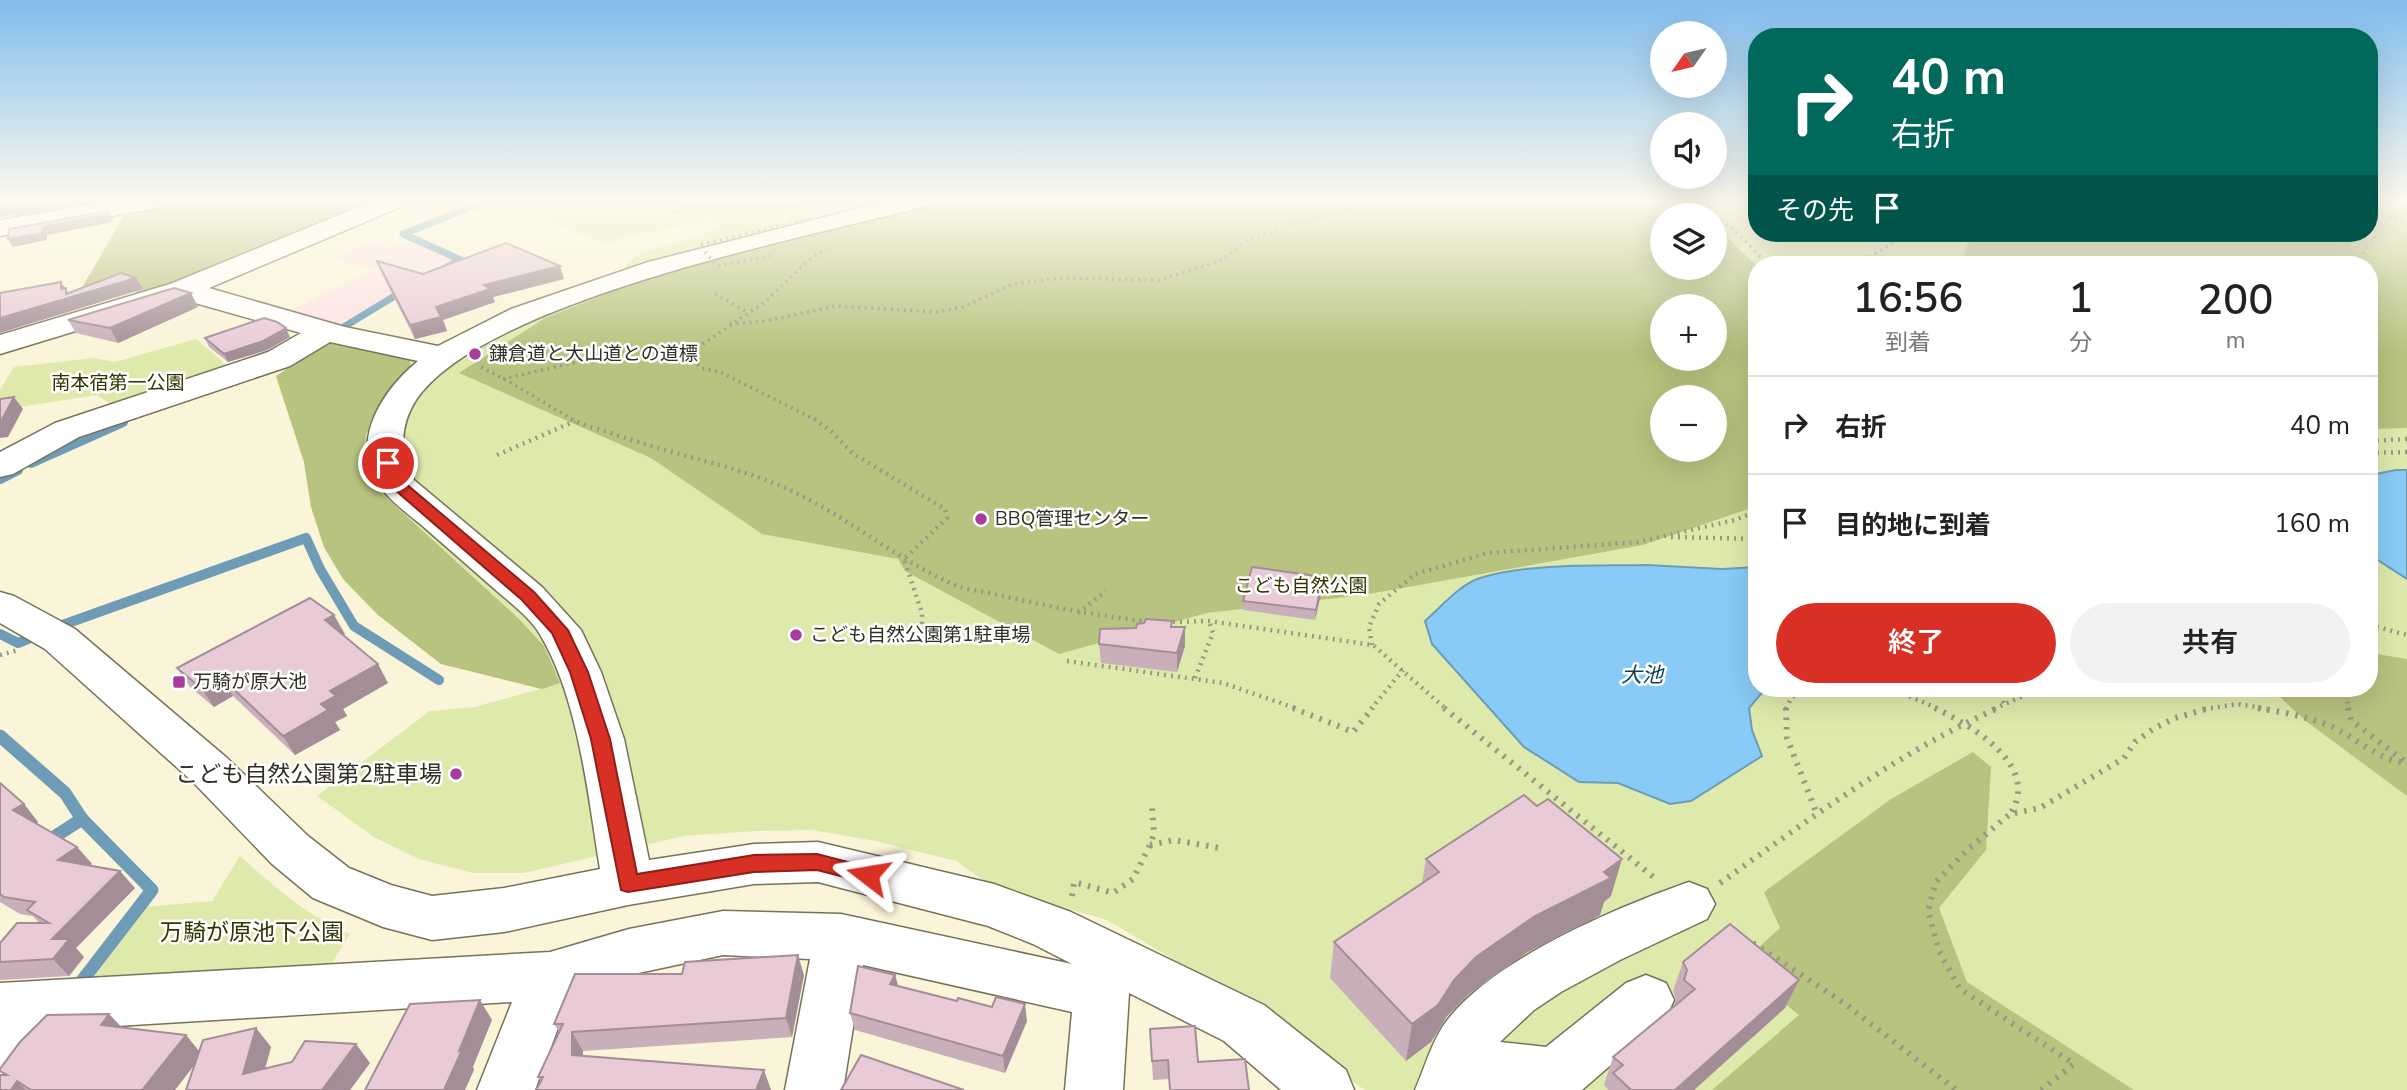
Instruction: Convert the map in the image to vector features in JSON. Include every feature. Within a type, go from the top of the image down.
[{"type":"street","points":[[0,345],[180,290],[272,252]]},
{"type":"street","points":[[628,884],[601,739],[579,672],[560,630],[528,596],[399,486],[388,463],[384,438],[393,410],[411,384],[443,357],[511,321],[626,278],[716,252]]},
{"type":"street","points":[[180,290],[332,333],[443,357]]},
{"type":"street","points":[[0,441],[67,430],[279,359],[332,333]]},
{"type":"street","points":[[0,466],[67,430]]},
{"type":"street","points":[[0,605],[48,633],[210,770],[290,850],[331,883],[383,905],[432,918],[504,910],[628,884],[754,864],[817,862],[994,906],[1090,961],[1244,1023],[1325,1090]]},
{"type":"street","points":[[1646,1000],[1556,1075],[1450,1077],[1468,1038],[1500,1003],[1545,973],[1689,904]]},
{"type":"street","points":[[0,1058],[25,1007],[550,976],[629,952],[723,933],[841,937],[1090,961]]},
{"type":"street","points":[[814,1090],[841,937]]},
{"type":"street","points":[[1090,961],[1094,1090]]},
{"type":"street","points":[[506,1090],[550,976]]},
{"type":"path","points":[[705,252],[717,266],[771,256]]},
{"type":"path","points":[[818,252],[809,257],[790,280],[749,313],[697,348],[695,361],[701,368],[720,372],[813,418],[832,432],[852,453],[945,509],[947,518],[904,559]]},
{"type":"path","points":[[730,324],[766,321],[835,306],[937,312],[963,307],[1013,284],[1058,278],[1175,278],[1234,252]]},
{"type":"path","points":[[715,294],[749,313]]},
{"type":"path","points":[[502,380],[577,364],[695,356]]},
{"type":"path","points":[[443,357],[485,369],[502,380],[522,387],[575,421],[656,449],[708,461],[764,479],[798,493],[836,514],[860,532],[885,544],[904,559],[951,584],[1078,613],[1152,622],[1209,621],[1373,645],[1488,745],[1689,904],[1863,782],[1966,722],[2020,697]]},
{"type":"path","points":[[497,455],[575,421]]},
{"type":"path","points":[[2378,441],[2407,439]]},
{"type":"path","points":[[2378,453],[2407,452]]},
{"type":"path","points":[[1373,645],[1369,627],[1379,604],[1415,574],[1488,553],[1638,542],[1748,515]]},
{"type":"path","points":[[1663,537],[1748,539]]},
{"type":"path","points":[[904,559],[922,613],[922,640]]},
{"type":"path","points":[[1078,613],[1106,591]]},
{"type":"path","points":[[1195,678],[1213,633],[1209,621]]},
{"type":"path","points":[[2378,627],[2407,635]]},
{"type":"path","points":[[1067,661],[1195,678],[1260,695],[1353,732],[1403,670]]},
{"type":"path","points":[[1792,697],[1784,715],[1786,735],[1817,814]]},
{"type":"path","points":[[1918,697],[1966,722],[2008,762],[2017,778],[2019,799],[2010,814],[1966,851],[1936,882],[1928,910],[1938,951],[1960,989],[2074,1064],[2041,1090]]},
{"type":"path","points":[[2001,697],[2004,704]]},
{"type":"path","points":[[2345,697],[2350,720],[2407,763]]},
{"type":"path","points":[[2010,814],[2040,808],[2124,758],[2135,742],[2153,729],[2175,718],[2215,706],[2238,705],[2293,713],[2329,726],[2389,761],[2407,763]]},
{"type":"path","points":[[1090,961],[1074,882],[1113,892],[1133,878],[1154,834],[1153,806]]},
{"type":"path","points":[[1150,845],[1174,840],[1220,848]]},
{"type":"path","points":[[1745,938],[1844,1003],[1956,1090]]},
{"type":"shaded area","points":[[347,252],[439,252],[459,260],[335,326],[286,313],[375,270],[333,258]]},
{"type":"green space","points":[[103,252],[257,252],[144,295],[114,285],[81,289]]},
{"type":"green space","name":"こども自然公園","points":[[645,252],[1650,252],[1650,280],[1727,280],[1727,252],[2407,252],[2407,1090],[1365,1090],[1198,974],[1107,920],[993,887],[956,861],[875,841],[812,830],[684,836],[524,873],[473,873],[419,859],[374,837],[317,796],[430,711],[475,707],[540,689],[441,664],[378,615],[343,579],[324,547],[311,507],[304,462],[276,376],[299,361],[464,359],[498,337],[619,285],[618,275],[630,261]]},
{"type":"green space","points":[[740,252],[1650,252],[1650,280],[1727,280],[1727,252],[1742,252],[1748,257],[1748,509],[1643,545],[1363,595],[1207,613],[1059,654],[905,571],[898,559],[762,534],[651,458],[459,373],[545,318],[664,271]]},
{"type":"green space","points":[[1965,252],[2407,252],[2407,428],[2378,429],[2378,256],[1964,256]]},
{"type":"green space","name":"南本宿第一公園","points":[[196,339],[230,368],[113,406],[97,395],[0,410],[0,390],[14,367],[94,358],[115,362]]},
{"type":"green space","points":[[329,340],[410,358],[411,370],[382,404],[366,434],[363,462],[378,490],[518,618],[544,646],[560,683],[542,689],[441,664],[378,615],[343,579],[324,547],[311,507],[304,462],[276,376]]},
{"type":"green space","points":[[2378,654],[2407,659],[2407,796],[2307,722],[2280,697],[2378,697]]},
{"type":"green space","points":[[1973,752],[1991,767],[1986,850],[1939,908],[1967,982],[2134,1090],[1712,1090],[1799,1015],[1738,966],[1780,928],[1764,892],[1891,799]]},
{"type":"green space","name":"万騎が原池下公園","points":[[240,856],[306,910],[350,934],[322,979],[82,987],[143,907],[212,901]]},
{"type":"water","points":[[2407,470],[2407,579],[2378,560],[2378,473]]},
{"type":"water","name":"大池","points":[[1562,566],[1748,568],[1748,697],[1758,697],[1749,708],[1752,730],[1762,756],[1691,801],[1670,804],[1618,783],[1579,782],[1524,747],[1432,644],[1425,621],[1472,581],[1498,573]]},
{"type":"building","points":[[482,252],[527,252],[560,266],[484,285],[490,289],[436,307],[441,317],[410,325],[377,261],[423,274]]},
{"type":"building","points":[[121,273],[136,278],[0,318],[0,293],[61,282],[61,289],[66,288],[66,294]]},
{"type":"building","points":[[174,288],[191,293],[110,328],[68,320]]},
{"type":"building","points":[[264,318],[286,328],[263,341],[224,354],[205,338]]},
{"type":"building","points":[[14,397],[0,423],[0,399]]},
{"type":"building","points":[[1252,567],[1323,577],[1316,610],[1243,601]]},
{"type":"building","points":[[310,598],[334,615],[325,620],[378,664],[330,691],[336,696],[321,704],[328,710],[283,736],[221,677],[201,688],[177,668]]},
{"type":"building","points":[[1146,619],[1172,621],[1171,627],[1185,627],[1177,653],[1099,644],[1100,629],[1136,628],[1137,624],[1144,623]]},
{"type":"building","points":[[0,783],[24,804],[13,810],[77,847],[58,860],[120,871],[52,939],[69,939],[53,959],[0,962],[0,943],[17,923],[49,923],[27,910],[35,902],[0,894]]},
{"type":"building","points":[[1524,795],[1537,806],[1548,799],[1622,859],[1604,872],[1611,878],[1535,916],[1476,957],[1454,980],[1438,1005],[1412,1024],[1334,942],[1439,872],[1426,859]]},
{"type":"building","points":[[1730,924],[1799,980],[1675,1090],[1631,1090],[1613,1073],[1623,1065],[1613,1057],[1695,989],[1684,980],[1687,970],[1683,962]]},
{"type":"building","points":[[798,955],[786,1018],[572,1032],[572,1055],[764,1070],[756,1090],[536,1090],[543,1077],[538,1077],[563,1024],[554,1024],[575,974],[682,974],[685,962]]},
{"type":"building","points":[[858,966],[895,975],[890,984],[957,1001],[958,998],[992,1007],[996,997],[1025,1004],[1003,1056],[850,1013]]},
{"type":"building","points":[[480,1000],[444,1090],[365,1090],[410,1004]]},
{"type":"building","points":[[109,1014],[101,1025],[186,1035],[142,1090],[31,1090],[17,1081],[11,1090],[0,1090],[0,1075],[7,1075],[0,1069],[20,1042],[47,1015]]},
{"type":"building","points":[[1195,1026],[1198,1062],[1245,1059],[1249,1090],[1170,1090],[1168,1060],[1152,1061],[1150,1029]]},
{"type":"building","points":[[256,1028],[243,1074],[292,1062],[305,1041],[356,1044],[322,1090],[186,1090],[203,1040]]},
{"type":"building","points":[[861,1055],[964,1090],[841,1090]]},
{"type":"waterway","points":[[443,252],[461,260],[447,267]]},
{"type":"waterway","points":[[332,334],[403,291]]},
{"type":"waterway","points":[[31,463],[123,422]]},
{"type":"waterway","points":[[0,479],[18,470]]},
{"type":"waterway","points":[[54,628],[306,538],[320,569],[354,626],[439,680]]},
{"type":"waterway","points":[[0,634],[18,643],[40,634]]},
{"type":"waterway","points":[[0,736],[65,793],[82,819]]},
{"type":"waterway","points":[[48,841],[82,819]]},
{"type":"waterway","points":[[78,986],[152,890],[82,819]]},
{"type":"place","name":"鎌倉道と大山道との道標","points":[[475,354]]},
{"type":"place","name":"BBQ管理センター","points":[[981,519]]},
{"type":"place","name":"こども自然公園第1駐車場","points":[[796,635]]},
{"type":"place","name":"万騎が原大池","points":[[179,682]]},
{"type":"place","name":"こども自然公園第2駐車場","points":[[456,774]]},
{"type":"route","points":[[388,463],[399,486],[528,596],[560,630],[587,693],[601,739],[628,884],[754,864],[817,862],[868,875]]}]
